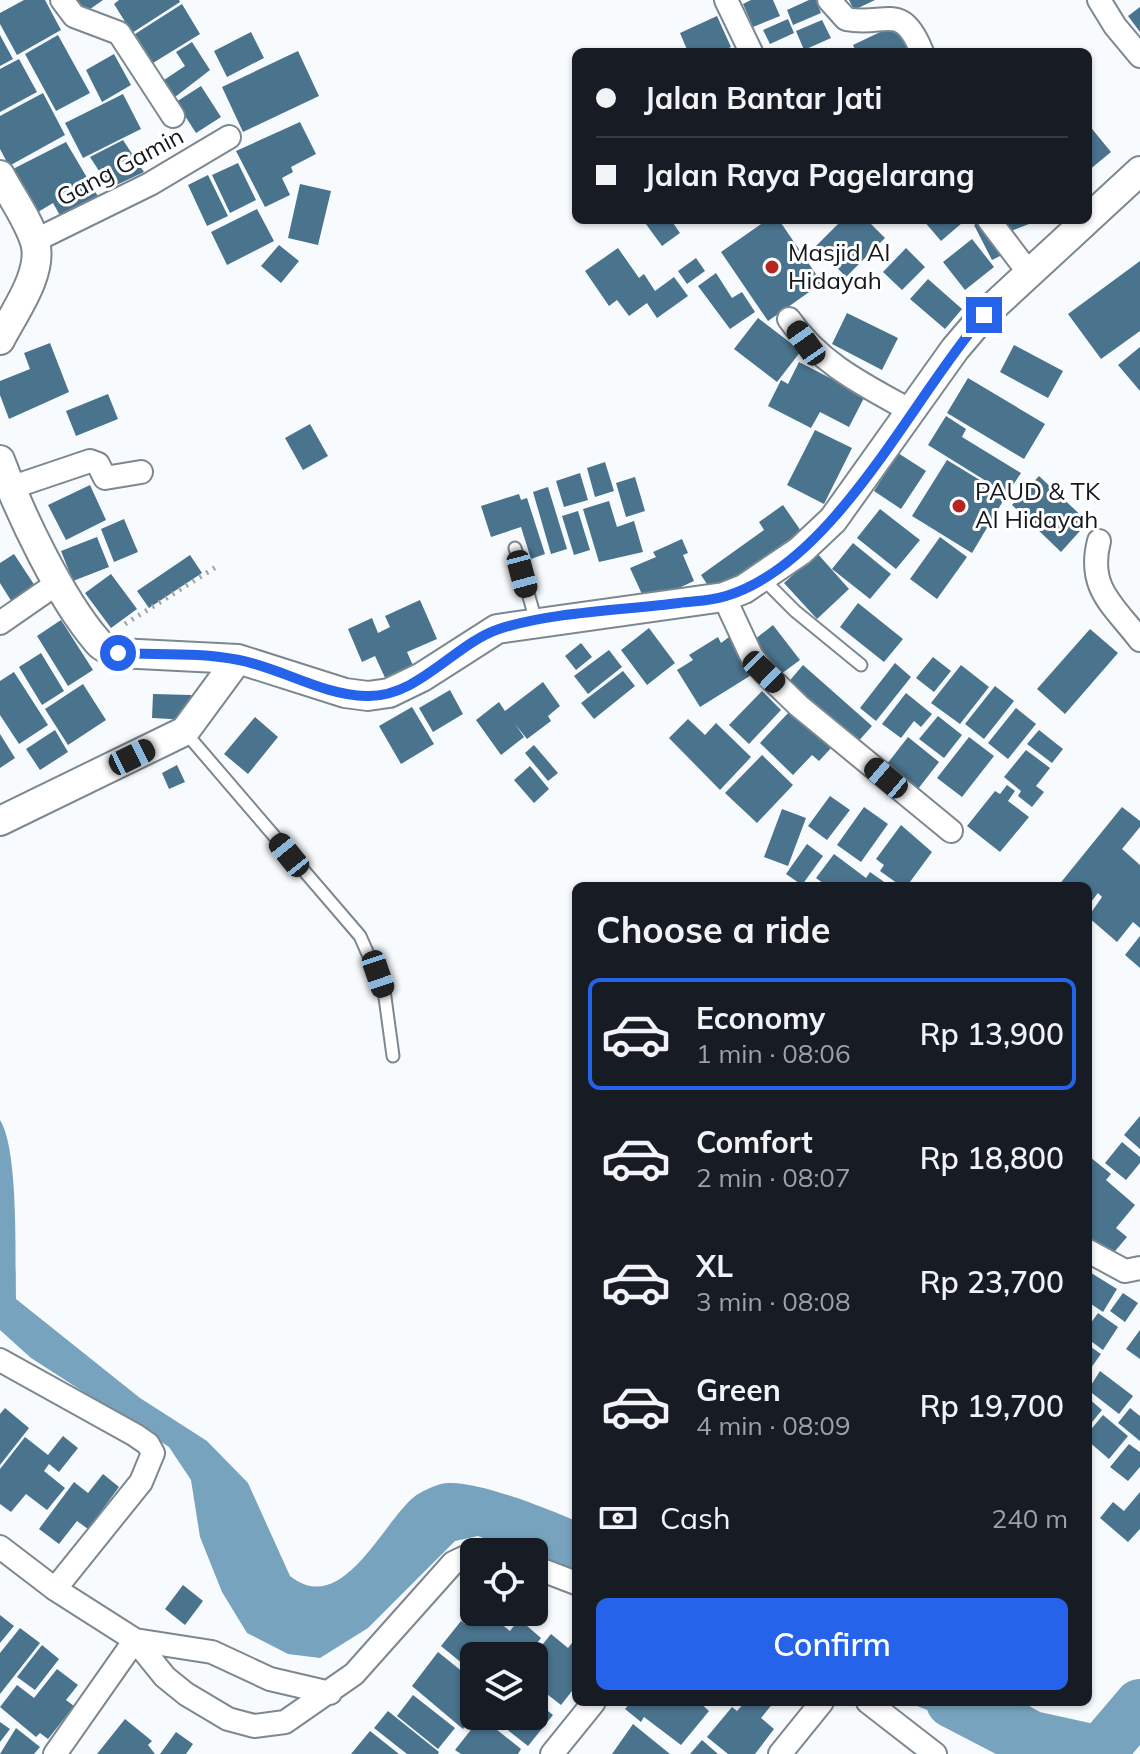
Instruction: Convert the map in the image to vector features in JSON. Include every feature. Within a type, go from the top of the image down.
[{"type":"street","points":[[62,0],[74,16],[119,33],[173,116]]},
{"type":"street","points":[[726,0],[749,48]]},
{"type":"street","points":[[829,0],[846,19],[892,16],[906,24],[920,48]]},
{"type":"street","points":[[1099,0],[1115,26],[1140,56]]},
{"type":"street","name":"Gang Gamin","points":[[34,241],[150,184],[229,137]]},
{"type":"street","points":[[1092,211],[1140,171]]},
{"type":"street","points":[[0,175],[34,241],[37,256],[30,279],[0,340]]},
{"type":"street","points":[[992,224],[1029,273]]},
{"type":"street","points":[[0,460],[10,488],[59,582],[97,641],[118,653],[238,659],[334,690],[368,696],[389,693],[422,677],[497,629],[536,621],[724,597],[762,578],[800,551],[833,520],[955,349],[984,315],[1077,224]]},
{"type":"street","points":[[789,319],[806,343],[833,368],[911,411]]},
{"type":"street","points":[[10,488],[90,461],[98,464],[105,478],[141,472]]},
{"type":"street","points":[[1099,541],[1094,565],[1099,586],[1140,640]]},
{"type":"street","points":[[0,623],[59,582]]},
{"type":"street","points":[[724,597],[751,655],[764,672],[799,706],[951,831]]},
{"type":"street","points":[[0,821],[185,731],[238,659]]},
{"type":"street","points":[[1092,1253],[1125,1271],[1140,1268]]},
{"type":"street","points":[[0,1360],[135,1435],[148,1444],[153,1453],[141,1482],[55,1589]]},
{"type":"street","points":[[0,1547],[55,1589],[135,1640],[165,1677],[186,1694],[228,1719],[254,1726],[285,1722],[354,1674],[453,1563],[460,1560]]},
{"type":"street","points":[[548,1572],[572,1581]]},
{"type":"street","points":[[135,1640],[212,1652],[270,1679],[330,1693]]},
{"type":"street","points":[[55,1754],[135,1640]]},
{"type":"street","points":[[552,1754],[591,1706]]},
{"type":"street","points":[[780,1754],[819,1706]]},
{"type":"street","points":[[873,1706],[935,1754]]},
{"type":"lane","points":[[515,548],[536,621]]},
{"type":"lane","points":[[762,578],[795,611],[861,665]]},
{"type":"lane","points":[[185,731],[360,936],[384,990],[393,1056]]},
{"type":"path","points":[[97,641],[216,567]]},
{"type":"water","points":[[0,1120],[6,1135],[13,1179],[16,1299],[140,1398],[207,1441],[248,1483],[290,1576],[309,1586],[327,1585],[344,1576],[360,1562],[414,1497],[438,1485],[454,1483],[509,1495],[572,1519],[572,1571],[548,1562],[548,1538],[460,1538],[368,1628],[320,1658],[288,1654],[247,1633],[222,1592],[200,1537],[191,1480],[169,1447],[31,1358],[0,1330]]},
{"type":"water","points":[[917,1706],[1029,1706],[1040,1712],[1019,1746]]},
{"type":"building","points":[[24,0],[45,0],[61,30],[17,55],[0,24],[0,13]]},
{"type":"building","points":[[74,0],[103,0],[83,14]]},
{"type":"building","points":[[119,0],[180,2],[132,33],[114,4]]},
{"type":"building","points":[[751,0],[773,0],[780,16],[753,27],[743,4]]},
{"type":"building","points":[[816,0],[821,13],[793,25],[787,10]]},
{"type":"building","points":[[849,0],[875,0],[854,10]]},
{"type":"building","points":[[182,4],[200,34],[153,63],[135,34]]},
{"type":"building","points":[[1140,7],[1140,32],[1128,16]]},
{"type":"building","points":[[717,16],[731,47],[686,48],[680,33]]},
{"type":"building","points":[[788,19],[794,33],[770,44],[763,30]]},
{"type":"building","points":[[822,20],[831,38],[803,48],[796,31]]},
{"type":"building","points":[[897,24],[909,48],[854,48],[853,45]]},
{"type":"building","points":[[251,32],[264,58],[227,77],[214,51]]},
{"type":"building","points":[[0,35],[13,59],[0,66]]},
{"type":"building","points":[[58,35],[90,93],[56,111],[25,54]]},
{"type":"building","points":[[192,42],[210,70],[175,97],[164,80],[185,66],[176,52]]},
{"type":"building","points":[[298,51],[319,96],[243,132],[222,87]]},
{"type":"building","points":[[114,54],[131,85],[102,102],[86,70]]},
{"type":"building","points":[[19,59],[37,92],[0,112],[0,69]]},
{"type":"building","points":[[201,86],[221,117],[196,133],[176,102]]},
{"type":"building","points":[[43,93],[65,135],[9,166],[0,149],[0,116]]},
{"type":"building","points":[[123,94],[141,129],[83,158],[65,123]]},
{"type":"building","points":[[300,122],[316,154],[291,167],[293,172],[282,178],[290,195],[265,207],[236,151]]},
{"type":"building","points":[[1092,129],[1111,152],[1092,168]]},
{"type":"building","points":[[123,140],[144,172],[110,188],[90,157]]},
{"type":"building","points":[[66,142],[99,198],[62,219],[53,203],[38,212],[13,169]]},
{"type":"building","points":[[238,163],[256,200],[230,213],[212,175]]},
{"type":"building","points":[[208,175],[228,216],[207,226],[188,185]]},
{"type":"building","points":[[300,184],[331,191],[318,245],[288,238]]},
{"type":"building","points":[[257,209],[274,241],[227,265],[211,232]]},
{"type":"building","points":[[646,224],[674,224],[680,233],[662,246]]},
{"type":"building","name":"Masjid Al Hidayah","points":[[761,224],[782,224],[822,283],[768,321],[721,252]]},
{"type":"building","points":[[838,224],[871,224],[885,238],[846,277],[816,246]]},
{"type":"building","points":[[926,224],[961,224],[941,241]]},
{"type":"building","points":[[985,224],[1002,255],[992,260],[974,225]]},
{"type":"building","points":[[1003,224],[1029,224],[1006,233]]},
{"type":"building","points":[[972,239],[994,267],[965,290],[943,262]]},
{"type":"building","points":[[279,245],[299,261],[281,283],[261,266]]},
{"type":"building","points":[[618,248],[639,278],[644,274],[655,291],[674,277],[688,296],[657,318],[647,303],[629,316],[617,300],[609,306],[585,271]]},
{"type":"building","points":[[906,248],[925,267],[902,290],[883,272]]},
{"type":"building","points":[[696,258],[705,271],[687,284],[678,271]]},
{"type":"building","points":[[1140,261],[1140,331],[1101,359],[1068,314]]},
{"type":"building","points":[[716,273],[732,298],[742,292],[755,312],[730,329],[698,286]]},
{"type":"building","points":[[928,279],[962,309],[945,329],[910,299]]},
{"type":"building","points":[[847,313],[898,338],[882,370],[832,344]]},
{"type":"building","points":[[758,318],[801,351],[777,382],[734,349]]},
{"type":"building","points":[[50,343],[69,392],[9,419],[0,395],[0,381],[30,369],[24,353]]},
{"type":"building","points":[[1014,345],[1063,371],[1048,398],[1000,372]]},
{"type":"building","points":[[1140,347],[1140,391],[1118,365]]},
{"type":"building","points":[[799,362],[865,396],[849,427],[820,412],[811,428],[768,406],[781,380],[788,384]]},
{"type":"building","points":[[968,378],[1045,424],[1024,459],[947,413]]},
{"type":"building","points":[[108,394],[118,419],[76,436],[66,411]]},
{"type":"building","points":[[946,416],[966,429],[962,437],[1021,473],[1007,494],[928,445]]},
{"type":"building","points":[[310,424],[328,456],[303,470],[285,438]]},
{"type":"building","points":[[815,430],[852,448],[824,504],[787,485]]},
{"type":"building","points":[[898,453],[926,471],[901,509],[874,491]]},
{"type":"building","name":"PAUD & TK Al Hidayah","points":[[947,460],[1006,496],[972,553],[912,516]]},
{"type":"building","points":[[605,462],[614,491],[595,497],[587,468]]},
{"type":"building","points":[[580,473],[588,500],[564,507],[556,481]]},
{"type":"building","points":[[1039,476],[1088,522],[1061,552],[1012,505]]},
{"type":"building","points":[[635,477],[645,511],[626,517],[616,483]]},
{"type":"building","points":[[90,485],[106,520],[66,540],[48,505]]},
{"type":"building","points":[[548,487],[567,549],[551,554],[533,492]]},
{"type":"building","points":[[519,494],[521,500],[527,498],[545,554],[531,559],[521,527],[491,537],[481,506]]},
{"type":"building","points":[[609,501],[617,527],[634,521],[643,552],[599,562],[583,509]]},
{"type":"building","points":[[783,505],[801,531],[713,593],[701,575],[764,530],[759,522]]},
{"type":"building","points":[[880,509],[920,540],[896,569],[857,538]]},
{"type":"building","points":[[578,511],[590,550],[574,555],[562,516]]},
{"type":"building","points":[[124,519],[138,552],[114,562],[101,529]]},
{"type":"building","points":[[97,537],[109,567],[73,581],[61,551]]},
{"type":"building","points":[[940,537],[967,557],[937,599],[910,579]]},
{"type":"building","points":[[682,539],[688,553],[683,555],[694,581],[646,603],[630,568],[656,557],[653,552]]},
{"type":"building","points":[[853,543],[891,574],[870,599],[832,569]]},
{"type":"building","points":[[817,553],[849,589],[817,619],[784,583]]},
{"type":"building","points":[[14,554],[39,592],[15,607],[0,583],[0,563]]},
{"type":"building","points":[[190,555],[202,573],[149,608],[137,591]]},
{"type":"building","points":[[111,574],[137,609],[111,628],[85,593]]},
{"type":"building","points":[[420,600],[437,639],[407,652],[415,670],[387,682],[375,656],[362,662],[348,629],[372,618],[378,633],[390,627],[385,616]]},
{"type":"building","points":[[858,603],[903,639],[884,662],[840,627]]},
{"type":"building","points":[[61,620],[93,670],[68,686],[37,636]]},
{"type":"building","points":[[773,625],[800,660],[781,674],[754,640]]},
{"type":"building","points":[[649,628],[675,663],[647,685],[621,650]]},
{"type":"building","points":[[1090,629],[1118,653],[1065,714],[1037,689]]},
{"type":"building","points":[[718,637],[721,643],[729,637],[753,674],[700,707],[677,670],[693,660],[689,655]]},
{"type":"building","points":[[581,643],[592,657],[576,670],[565,656]]},
{"type":"building","points":[[609,650],[622,667],[588,694],[574,676]]},
{"type":"building","points":[[41,653],[64,691],[42,705],[19,667]]},
{"type":"building","points":[[933,657],[951,671],[934,692],[916,678]]},
{"type":"building","points":[[895,663],[911,677],[876,721],[860,708]]},
{"type":"building","points":[[803,665],[872,726],[855,745],[786,685]]},
{"type":"building","points":[[961,665],[989,687],[960,724],[931,703]]},
{"type":"building","points":[[623,671],[635,686],[594,719],[581,703]]},
{"type":"building","points":[[14,672],[48,725],[19,744],[0,715],[0,681]]},
{"type":"building","points":[[543,682],[560,706],[548,716],[551,721],[527,739],[515,724],[524,737],[501,755],[476,720],[499,702],[505,711]]},
{"type":"building","points":[[83,684],[106,720],[68,745],[45,709]]},
{"type":"building","points":[[995,686],[1014,701],[984,739],[965,724]]},
{"type":"building","points":[[450,690],[463,714],[433,732],[419,708]]},
{"type":"building","points":[[762,691],[781,710],[749,744],[729,725]]},
{"type":"building","points":[[906,693],[932,714],[921,727],[914,721],[901,738],[882,724]]},
{"type":"building","points":[[153,694],[191,695],[189,720],[152,718]]},
{"type":"building","points":[[412,707],[434,744],[401,764],[379,726]]},
{"type":"building","points":[[1016,708],[1036,724],[1008,759],[988,743]]},
{"type":"building","points":[[790,711],[832,747],[819,761],[812,755],[793,775],[760,743]]},
{"type":"building","points":[[938,716],[962,735],[944,758],[919,739]]},
{"type":"building","points":[[255,717],[278,737],[248,774],[224,754]]},
{"type":"building","points":[[688,719],[705,735],[716,723],[751,757],[720,790],[669,738]]},
{"type":"building","points":[[55,730],[68,752],[40,770],[26,749]]},
{"type":"building","points":[[1039,730],[1063,749],[1052,763],[1027,744]]},
{"type":"building","points":[[0,734],[15,758],[0,768]]},
{"type":"building","points":[[908,737],[939,762],[918,789],[887,764]]},
{"type":"building","points":[[969,737],[994,756],[962,797],[937,778]]},
{"type":"building","points":[[534,745],[558,773],[548,781],[525,753]]},
{"type":"building","points":[[1026,750],[1050,768],[1036,786],[1044,792],[1032,807],[1018,796],[1021,791],[1004,777]]},
{"type":"building","points":[[762,755],[793,785],[757,823],[725,793]]},
{"type":"building","points":[[177,765],[185,782],[169,789],[162,773]]},
{"type":"building","points":[[530,766],[549,789],[534,803],[514,780]]},
{"type":"building","points":[[1007,785],[1015,791],[1008,801],[1029,817],[1000,852],[967,826],[995,791],[1000,794]]},
{"type":"building","points":[[830,796],[850,810],[827,840],[808,826]]},
{"type":"building","points":[[864,807],[888,824],[861,862],[837,845]]},
{"type":"building","points":[[1122,807],[1140,821],[1140,827],[1122,849],[1140,865],[1140,928],[1133,922],[1117,942],[1092,920],[1092,911],[1102,897],[1098,893],[1092,901],[1092,882],[1061,882]]},
{"type":"building","points":[[782,809],[806,818],[788,866],[764,857]]},
{"type":"building","points":[[901,825],[932,852],[910,882],[895,882],[880,871],[884,865],[876,859]]},
{"type":"building","points":[[807,844],[823,856],[804,882],[798,882],[786,874]]},
{"type":"building","points":[[834,854],[866,878],[870,872],[884,882],[822,882],[816,878]]},
{"type":"building","points":[[1140,936],[1140,968],[1125,955]]},
{"type":"building","points":[[1140,1116],[1140,1149],[1124,1135]]},
{"type":"building","points":[[1122,1142],[1140,1157],[1140,1163],[1126,1180],[1105,1163]]},
{"type":"building","points":[[1092,1159],[1111,1174],[1106,1180],[1135,1205],[1116,1228],[1127,1237],[1110,1257],[1092,1246]]},
{"type":"building","points":[[1092,1273],[1117,1289],[1103,1312],[1092,1305]]},
{"type":"building","points":[[1123,1293],[1138,1303],[1125,1322],[1110,1311]]},
{"type":"building","points":[[1098,1313],[1118,1327],[1103,1350],[1092,1342],[1092,1321]]},
{"type":"building","points":[[1140,1330],[1140,1359],[1126,1349]]},
{"type":"building","points":[[1092,1348],[1101,1354],[1092,1366]]},
{"type":"building","points":[[1100,1371],[1133,1396],[1119,1414],[1092,1393],[1092,1384]]},
{"type":"building","points":[[1092,1401],[1102,1410],[1092,1422]]},
{"type":"building","points":[[5,1408],[29,1428],[0,1465],[0,1414]]},
{"type":"building","points":[[1130,1408],[1140,1416],[1140,1441],[1118,1423]]},
{"type":"building","points":[[1103,1415],[1128,1436],[1109,1459],[1092,1444],[1092,1428]]},
{"type":"building","points":[[63,1436],[78,1448],[59,1472],[49,1464],[44,1471],[65,1488],[47,1510],[26,1494],[11,1512],[0,1504],[0,1469],[25,1437],[48,1455]]},
{"type":"building","points":[[1129,1444],[1140,1452],[1140,1467],[1128,1481],[1110,1467]]},
{"type":"building","points":[[103,1474],[119,1487],[88,1529],[77,1521],[59,1544],[39,1529],[74,1482],[88,1493]]},
{"type":"building","points":[[1140,1492],[1140,1529],[1128,1542],[1100,1518],[1113,1502],[1124,1511]]},
{"type":"building","points":[[183,1585],[203,1601],[185,1625],[165,1609]]},
{"type":"building","points":[[0,1615],[14,1626],[0,1643]]},
{"type":"building","points":[[460,1622],[460,1626],[504,1626],[510,1631],[514,1626],[527,1626],[541,1638],[538,1642],[460,1642],[460,1662],[441,1646]]},
{"type":"building","points":[[20,1628],[40,1643],[0,1694],[0,1653]]},
{"type":"building","points":[[551,1634],[568,1648],[572,1643],[572,1691],[561,1705],[548,1695],[548,1642],[545,1642]]},
{"type":"building","points":[[42,1645],[59,1659],[35,1690],[17,1677]]},
{"type":"building","points":[[438,1652],[460,1670],[460,1726],[412,1686]]},
{"type":"building","points":[[57,1669],[78,1685],[66,1700],[74,1706],[48,1739],[40,1733],[36,1737],[0,1707],[17,1685],[34,1698]]},
{"type":"building","points":[[413,1695],[455,1728],[438,1749],[397,1716]]},
{"type":"building","points":[[628,1706],[703,1706],[709,1711],[681,1745],[644,1717],[641,1722],[625,1709]]},
{"type":"building","points":[[741,1706],[771,1706],[761,1718],[774,1729],[755,1754],[728,1754],[707,1737],[732,1707],[737,1711]]},
{"type":"building","points":[[388,1711],[438,1754],[407,1754],[374,1728]]},
{"type":"building","points":[[125,1719],[152,1741],[148,1745],[155,1754],[97,1754]]},
{"type":"building","points":[[0,1722],[10,1729],[0,1742]]},
{"type":"building","points":[[633,1724],[670,1754],[612,1754]]},
{"type":"building","points":[[16,1728],[40,1747],[34,1754],[0,1754]]},
{"type":"building","points":[[471,1730],[497,1730],[521,1749],[518,1754],[461,1754],[455,1750]]},
{"type":"building","points":[[508,1730],[541,1730],[528,1746]]},
{"type":"building","points":[[370,1731],[399,1754],[351,1754]]},
{"type":"building","points":[[176,1732],[193,1744],[186,1754],[160,1754]]},
{"type":"building","points":[[702,1740],[718,1754],[690,1754]]},
{"type":"waterway","points":[[960,1706],[1010,1732],[1100,1752],[1140,1705]]},
{"type":"place","name":"Masjid Al Hidayah","points":[[772,267]]},
{"type":"place","name":"PAUD & TK Al Hidayah","points":[[959,506]]},
{"type":"route","points":[[118,653],[238,659],[322,687],[368,696],[389,693],[422,677],[497,629],[536,621],[724,597],[771,572],[800,551],[833,520],[955,349],[984,315]]}]
